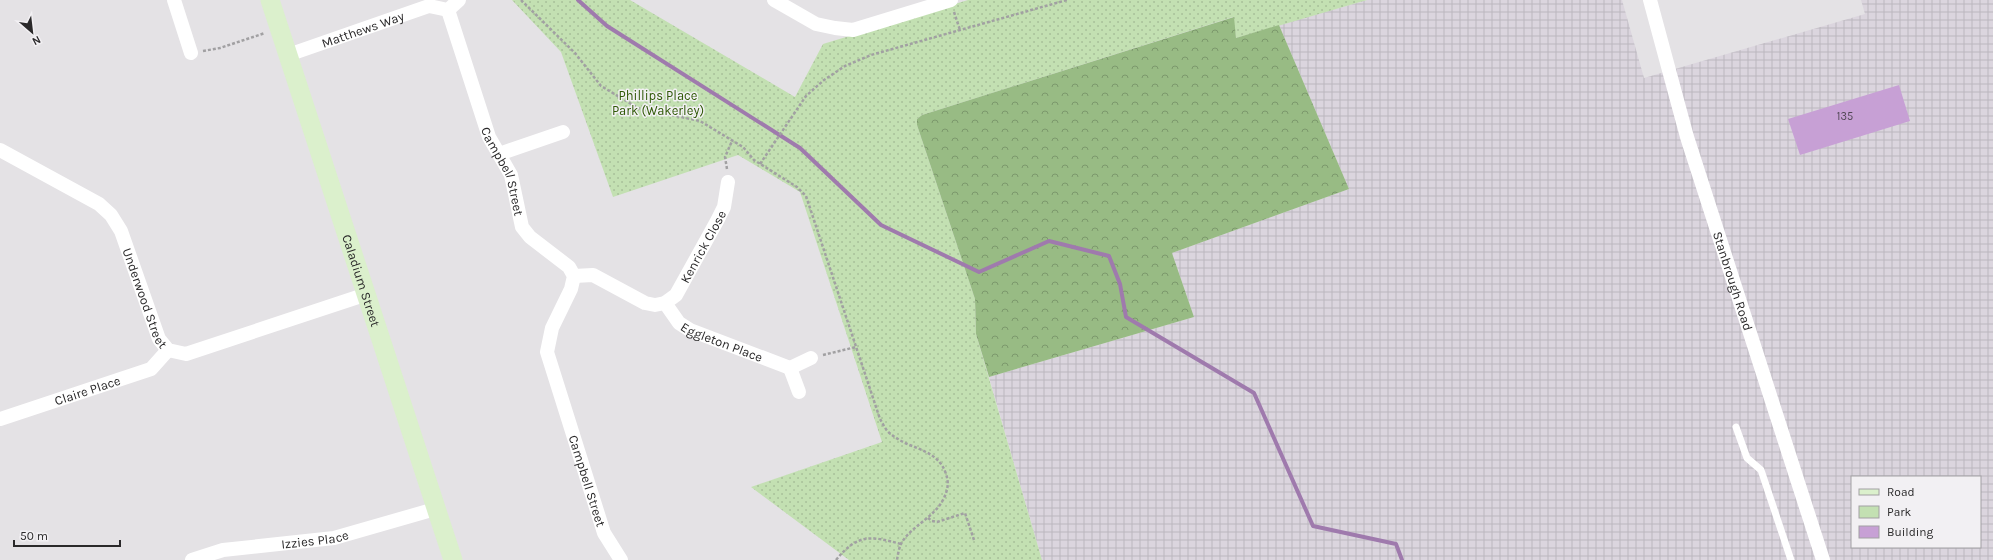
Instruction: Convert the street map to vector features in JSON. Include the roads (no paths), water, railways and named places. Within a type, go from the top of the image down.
[{"type":"street","points":[[174,0],[191,53]]},
{"type":"street","name":"Caladium Street","points":[[270,0],[367,294],[435,509],[453,560]]},
{"type":"street","points":[[448,10],[459,0]]},
{"type":"street","points":[[774,0],[816,24],[853,30],[951,0]]},
{"type":"street","name":"Stanbrough Road","points":[[1650,0],[1687,137],[1821,560]]},
{"type":"street","name":"Matthews Way","points":[[288,55],[429,6],[448,10]]},
{"type":"street","name":"Campbell Street","points":[[448,10],[489,137],[511,175],[522,227],[530,237],[569,267],[574,276],[571,289],[552,328],[547,352],[604,533],[621,560]]},
{"type":"street","points":[[499,154],[563,132]]},
{"type":"street","name":"Underwood Street","points":[[0,150],[99,204],[112,215],[121,231],[159,339],[168,350],[186,354],[367,294]]},
{"type":"street","name":"Kenrick Close","points":[[665,303],[676,295],[717,221],[724,207],[728,182]]},
{"type":"street","points":[[574,276],[593,275],[645,303],[655,306],[665,303]]},
{"type":"street","name":"Eggleton Place","points":[[665,303],[679,323],[690,330],[790,368]]},
{"type":"street","name":"Claire Place","points":[[0,419],[151,369],[168,350]]},
{"type":"street","points":[[799,392],[790,368],[811,358]]},
{"type":"street","name":"Izzies Place","points":[[192,560],[223,550],[334,538],[435,509]]},
{"type":"lane","points":[[1736,427],[1747,458],[1761,470],[1791,560]]},
{"type":"waterway","points":[[578,0],[607,26],[800,148],[881,225],[979,272],[1049,241],[1109,256],[1120,284],[1126,317],[1254,393],[1313,526],[1396,544],[1402,560]]},
{"type":"park label","name":"Phillips Place Park (Wakerley)","points":[[658,102]]}]
